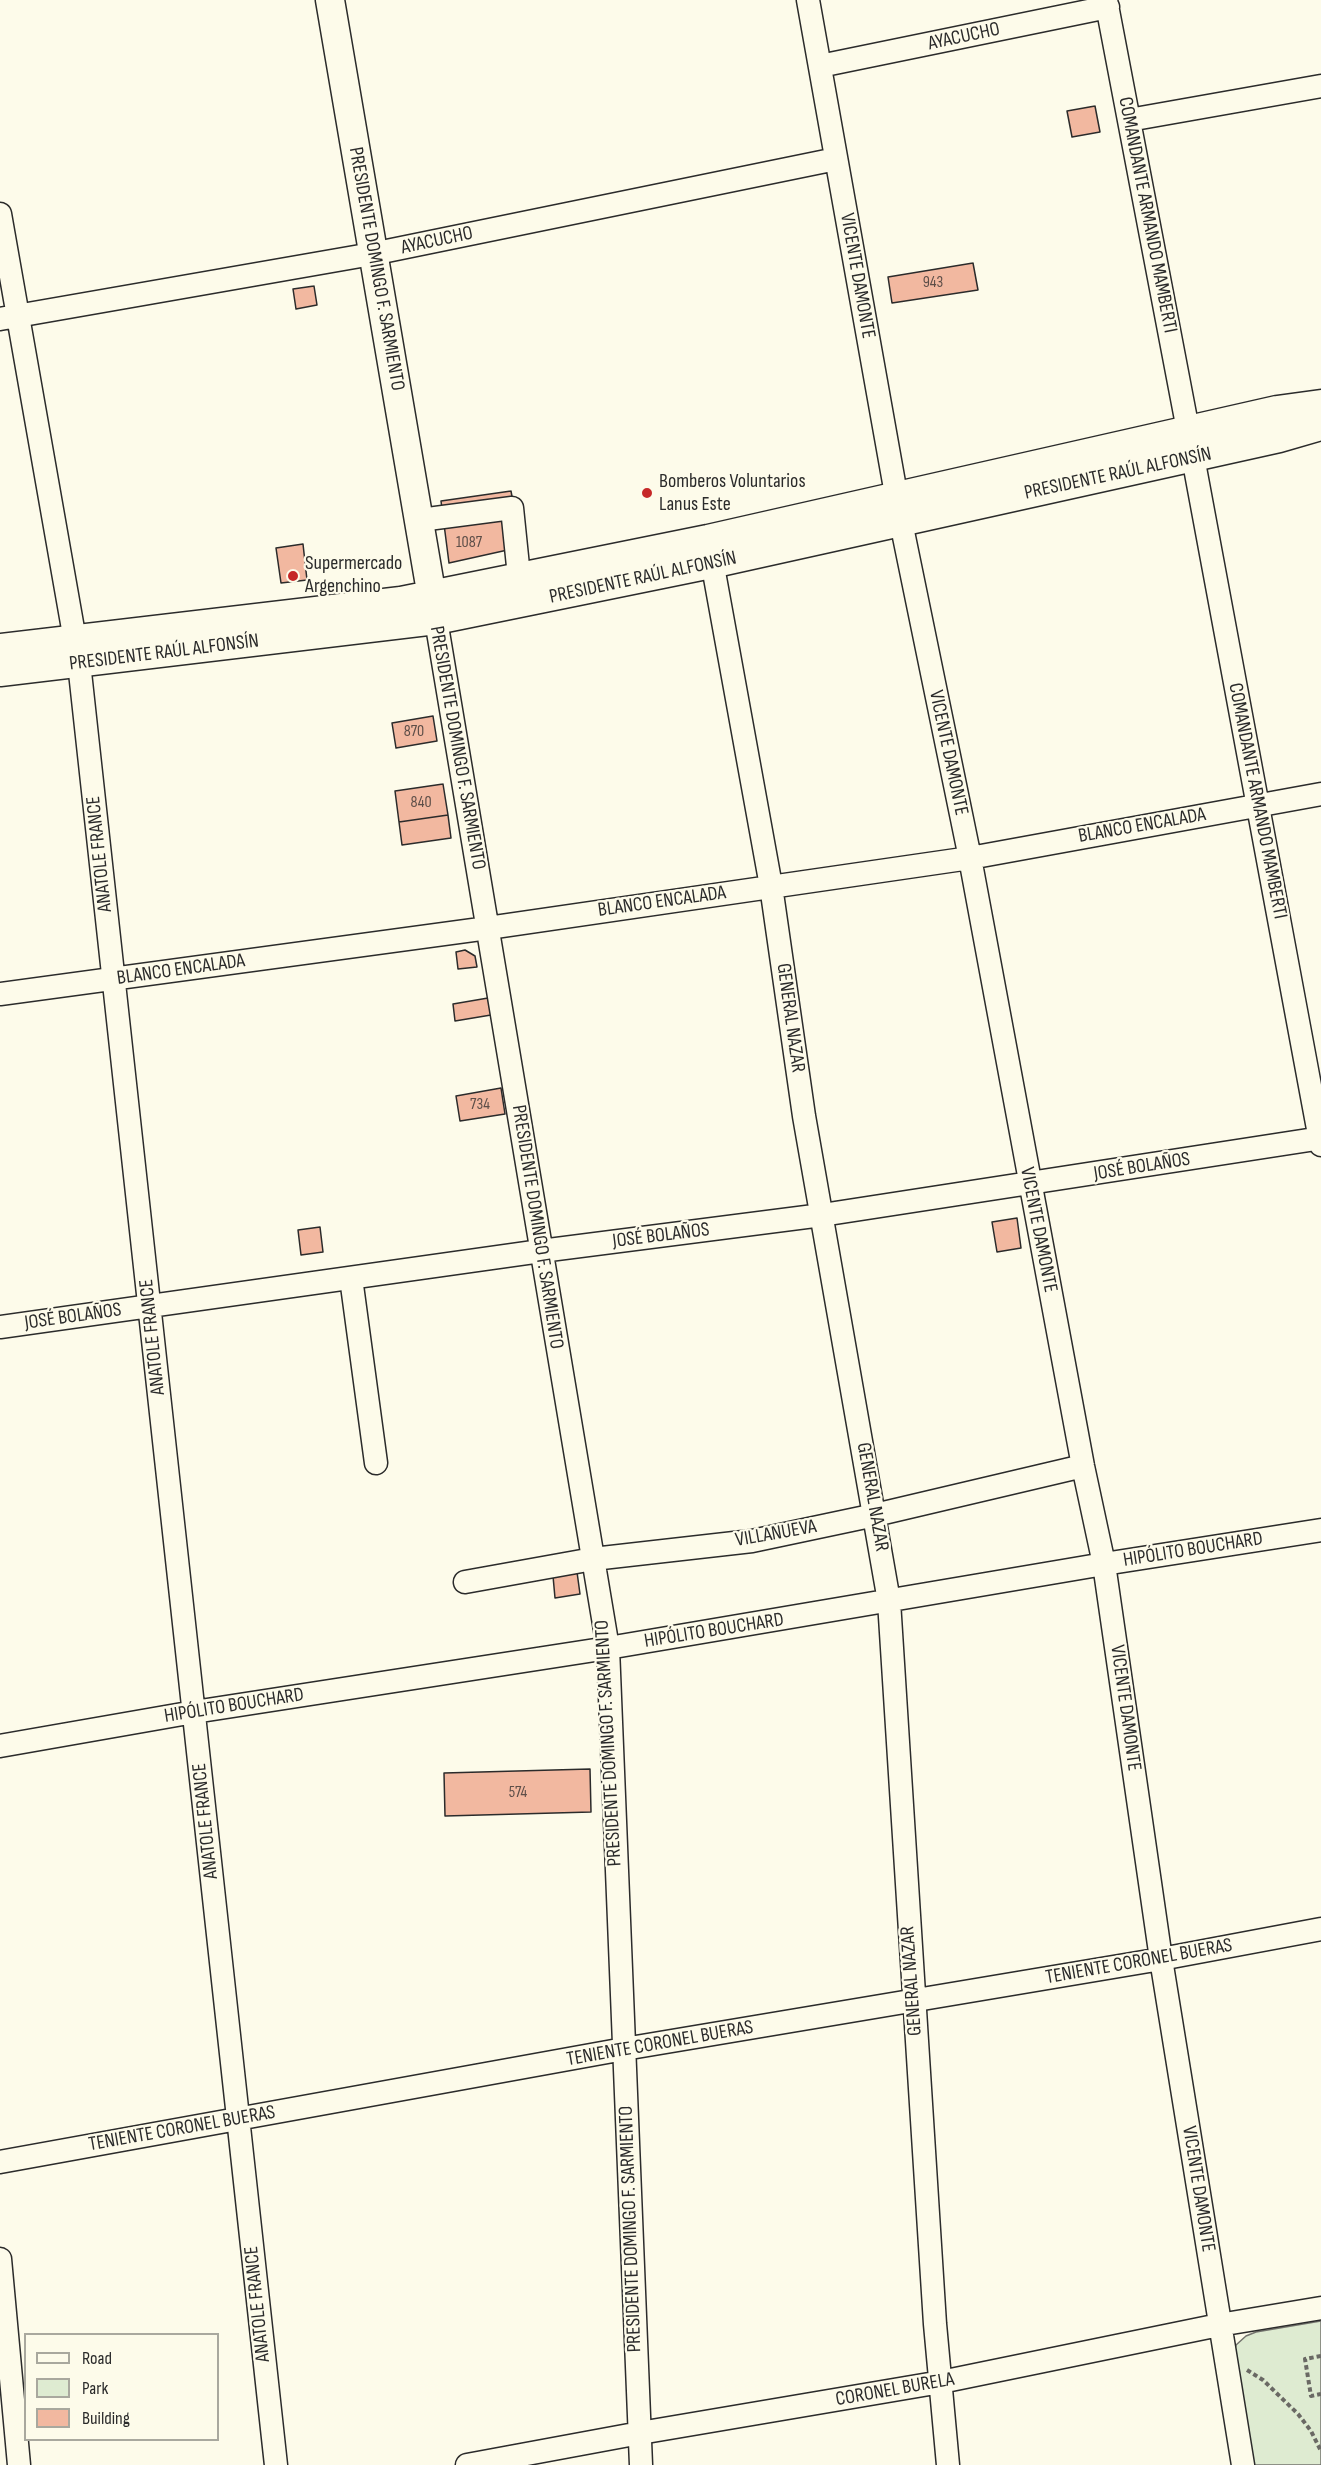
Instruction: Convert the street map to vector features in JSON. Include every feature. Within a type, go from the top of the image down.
[{"type":"main road","name":"PRESIDENTE DOMINGO F. SARMIENTO","points":[[330,0],[372,254],[420,519],[433,608]]},
{"type":"main road","name":"PRESIDENTE RAÚL ALFONSÍN","points":[[1190,444],[1277,410],[1321,404]]},
{"type":"main road","name":"PRESIDENTE RAÚL ALFONSÍN","points":[[0,672],[76,651],[433,608],[710,552],[1190,444],[1279,438],[1321,426]]},
{"type":"main road","name":"PRESIDENTE RAÚL ALFONSÍN","points":[[433,608],[519,576],[710,552]]},
{"type":"main road","name":"PRESIDENTE RAÚL ALFONSÍN","points":[[0,648],[76,651]]},
{"type":"street","name":"VICENTE DAMONTE","points":[[808,0],[899,509],[970,858],[1029,1185],[1104,1564],[1161,1959],[1243,2465]]},
{"type":"street","name":"AYACUCHO","points":[[820,66],[1107,3]]},
{"type":"street","name":"COMANDANTE ARMANDO MAMBERTI","points":[[1107,3],[1321,1140]]},
{"type":"street","points":[[1129,120],[1321,86]]},
{"type":"street","name":"AYACUCHO","points":[[9,317],[372,254],[836,159]]},
{"type":"street","name":"ANATOLE FRANCE","points":[[0,214],[9,317],[76,651],[114,979],[276,2465]]},
{"type":"street","name":"PRESIDENTE RAÚL ALFONSÍN","points":[[1277,410],[1321,397]]},
{"type":"street","name":"PRESIDENTE RAÚL ALFONSÍN","points":[[1279,438],[1321,432]]},
{"type":"street","points":[[420,519],[512,508],[519,576]]},
{"type":"street","name":"GENERAL NAZAR","points":[[710,552],[771,886],[804,1116],[889,1601],[935,2324],[948,2465]]},
{"type":"street","name":"PRESIDENTE DOMINGO F. SARMIENTO","points":[[433,608],[608,1648],[641,2465]]},
{"type":"street","name":"BLANCO ENCALADA","points":[[0,994],[488,928],[970,858],[1321,794]]},
{"type":"street","name":"JOSÉ BOLAÑOS","points":[[0,1327],[541,1251],[822,1215],[1321,1140]]},
{"type":"street","points":[[351,1278],[376,1463]]},
{"type":"street","name":"VILLANUEVA","points":[[465,1582],[593,1559],[752,1540],[875,1515],[1083,1466]]},
{"type":"street","name":"HIPÓLITO BOUCHARD","points":[[0,1746],[194,1712],[608,1648],[1104,1564],[1321,1530]]},
{"type":"street","name":"TENIENTE CORONEL BUERAS","points":[[0,2162],[624,2049],[1161,1959],[1321,1929]]},
{"type":"street","points":[[0,2259],[19,2465]]},
{"type":"street","name":"CORONEL BURELA","points":[[467,2465],[941,2382],[1219,2325],[1321,2308]]},
{"type":"path","points":[[1321,2356],[1305,2359],[1311,2396],[1321,2394]]},
{"type":"path","points":[[1225,2359],[1246,2369],[1280,2396],[1311,2431],[1321,2451]]},
{"type":"green space","points":[[1321,2321],[1321,2465],[1249,2465],[1233,2355],[1236,2345],[1246,2336],[1256,2332]]},
{"type":"building","points":[[1095,106],[1100,132],[1072,137],[1067,111]]},
{"type":"building","points":[[973,263],[978,290],[892,303],[888,277]]},
{"type":"building","points":[[314,286],[317,305],[296,309],[293,289]]},
{"type":"building","points":[[511,491],[521,547],[449,563],[441,501]]},
{"type":"building","points":[[303,544],[307,580],[281,583],[276,548]]},
{"type":"building","points":[[433,716],[437,741],[396,748],[392,723]]},
{"type":"building","points":[[443,784],[448,815],[399,822],[395,791]]},
{"type":"building","points":[[448,815],[451,838],[402,845],[399,822]]},
{"type":"building","points":[[465,950],[475,956],[477,967],[458,969],[456,952]]},
{"type":"building","points":[[488,998],[491,1015],[455,1021],[453,1004]]},
{"type":"building","points":[[501,1088],[505,1114],[460,1121],[456,1096]]},
{"type":"building","points":[[1017,1218],[1021,1248],[997,1252],[992,1222]]},
{"type":"building","points":[[320,1227],[323,1252],[301,1255],[298,1230]]},
{"type":"building","points":[[577,1572],[580,1594],[555,1598],[553,1576]]},
{"type":"building","points":[[590,1769],[591,1812],[445,1816],[444,1773]]},
{"type":"place","name":"Bomberos Voluntarios Lanus Este","points":[[647,493]]},
{"type":"place","name":"Supermercado Argenchino","points":[[293,576]]}]
